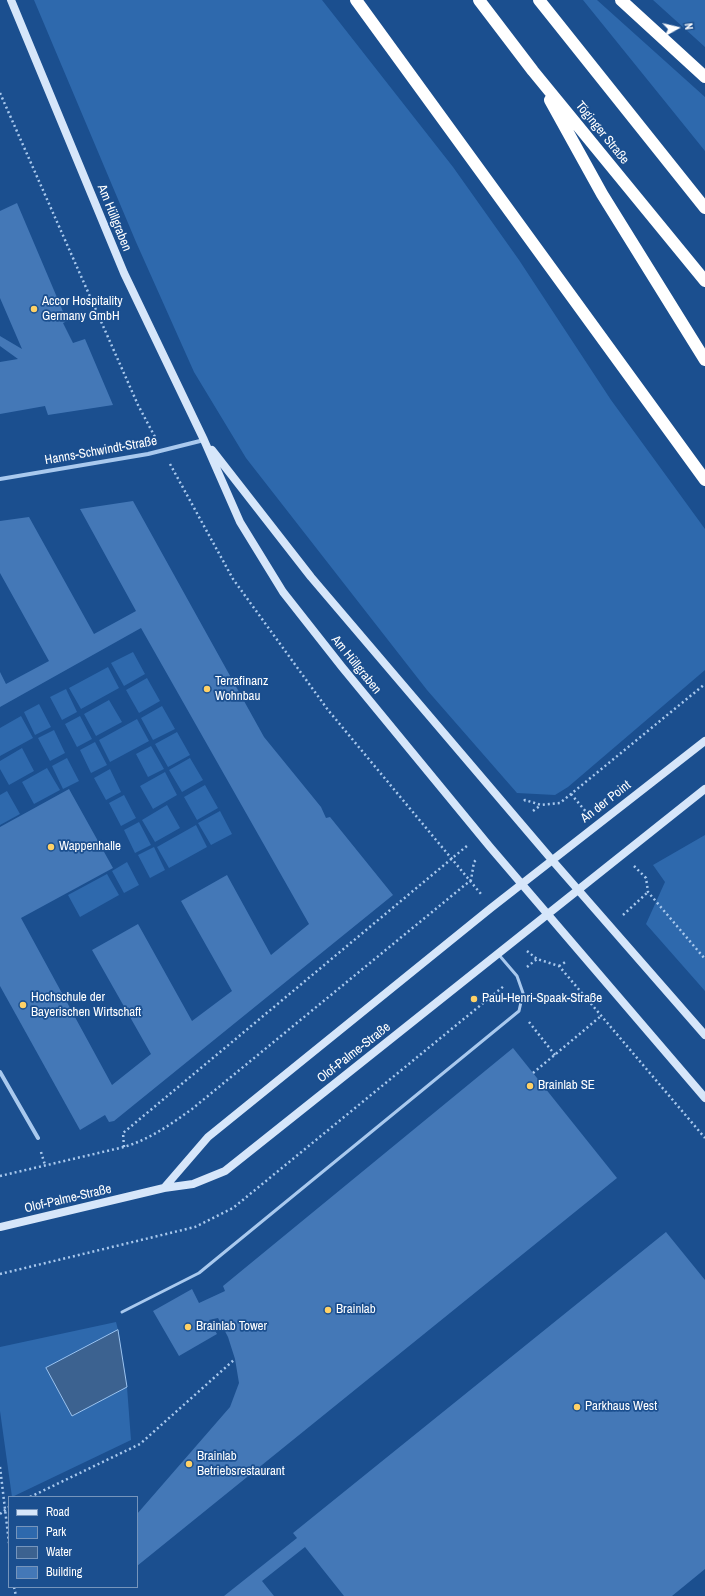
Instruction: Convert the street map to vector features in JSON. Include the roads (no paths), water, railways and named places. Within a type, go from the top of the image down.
[{"type":"highway","points":[[356,0],[705,480]]},
{"type":"highway","name":"Töginger Straße","points":[[479,0],[533,71],[705,282]]},
{"type":"highway","points":[[539,0],[705,208]]},
{"type":"highway","points":[[621,0],[705,77]]},
{"type":"highway","points":[[533,71],[602,194],[705,360]]},
{"type":"main road","name":"Am Hüllgraben","points":[[11,0],[124,273],[204,440],[240,522],[283,592],[342,667],[522,884]]},
{"type":"main road","name":"Am Hüllgraben","points":[[204,440],[311,577],[552,860]]},
{"type":"main road","name":"An der Point","points":[[522,884],[705,741]]},
{"type":"main road","points":[[548,915],[705,789]]},
{"type":"main road","points":[[552,860],[705,1035]]},
{"type":"main road","points":[[522,884],[705,1098]]},
{"type":"main road","name":"Olof-Palme-Straße","points":[[164,1188],[208,1137],[522,884]]},
{"type":"main road","name":"Olof-Palme-Straße","points":[[0,1227],[164,1188],[193,1184],[225,1171],[548,915]]},
{"type":"street","name":"Hanns-Schwindt-Straße","points":[[0,479],[148,454],[204,440]]},
{"type":"street","points":[[0,1072],[38,1138]]},
{"type":"lane","points":[[122,1312],[200,1273],[519,1011],[523,993],[517,976],[498,954]]},
{"type":"water","points":[[118,1330],[127,1387],[72,1416],[46,1368]]},
{"type":"place","name":"Accor Hospitality Germany GmbH","points":[[34,309]]},
{"type":"place","name":"Terrafinanz Wohnbau","points":[[207,689]]},
{"type":"place","name":"Wappenhalle","points":[[51,847]]},
{"type":"place","name":"Paul-Henri-Spaak-Straße","points":[[474,999]]},
{"type":"place","name":"Hochschule der Bayerischen Wirtschaft","points":[[23,1005]]},
{"type":"place","name":"Brainlab SE","points":[[530,1086]]},
{"type":"place","name":"Brainlab","points":[[328,1310]]},
{"type":"place","name":"Brainlab Tower","points":[[188,1327]]},
{"type":"place","name":"Parkhaus West","points":[[577,1407]]},
{"type":"place","name":"Brainlab Betriebsrestaurant","points":[[189,1464]]}]
